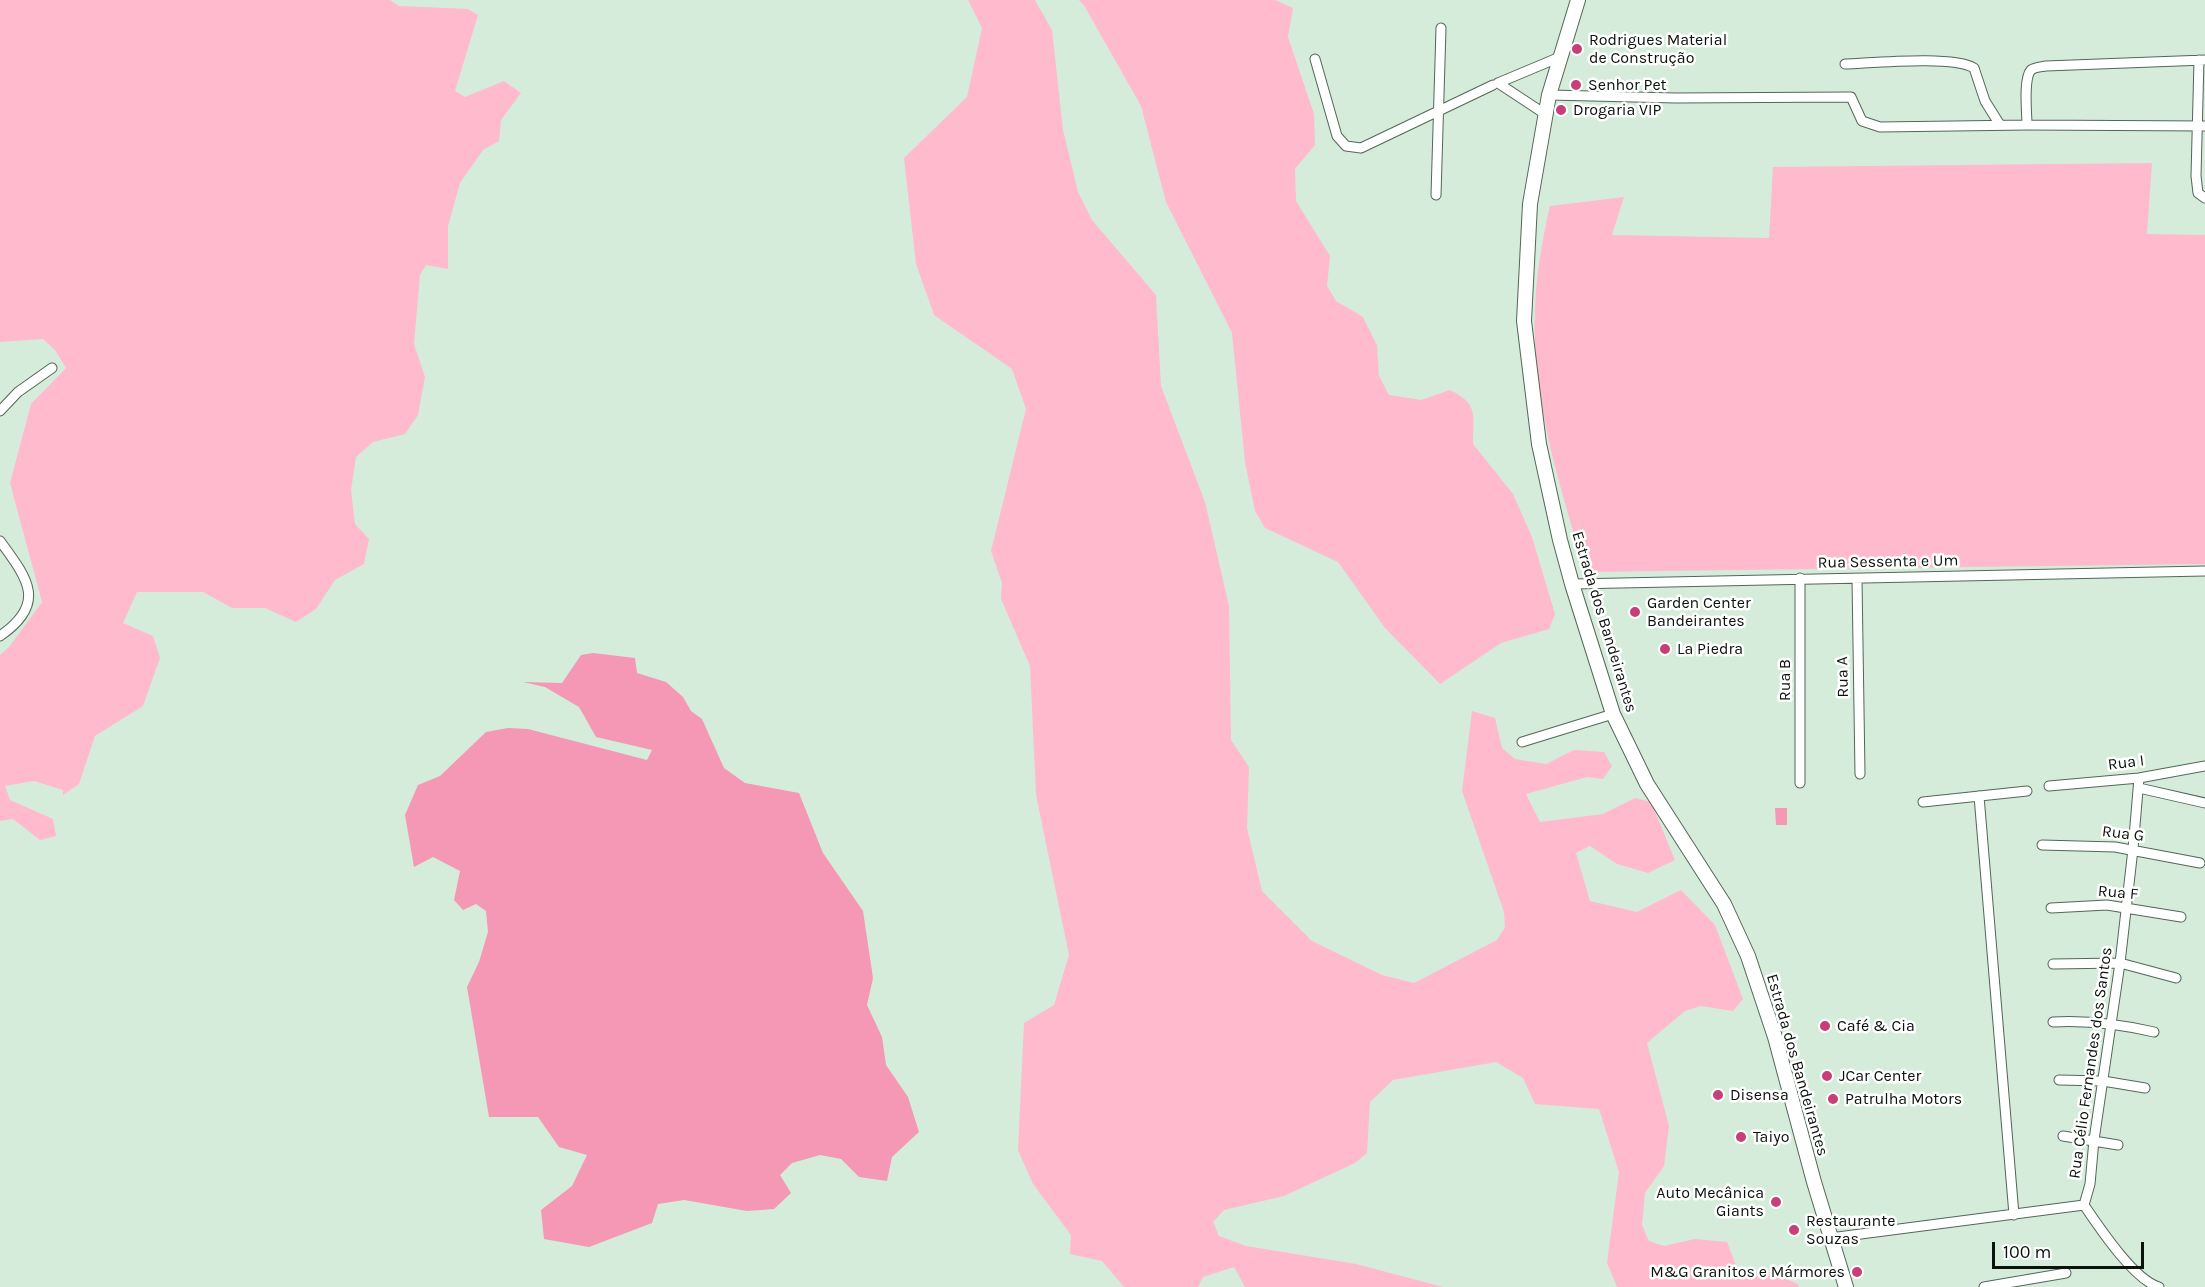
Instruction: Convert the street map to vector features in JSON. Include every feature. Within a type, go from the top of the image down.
[{"type":"main road","name":"Estrada dos Bandeirantes","points":[[1578,0],[1549,95],[1530,204],[1524,321],[1539,444],[1572,584],[1613,714],[1647,784],[1724,904],[1744,946],[1775,1037],[1830,1238],[1846,1287]]},
{"type":"street","points":[[1436,195],[1441,28]]},
{"type":"street","points":[[1545,114],[1498,83],[1560,57]]},
{"type":"street","points":[[1315,59],[1337,136],[1346,146],[1362,147],[1492,85]]},
{"type":"street","points":[[2027,125],[2026,87],[2030,72],[2034,68],[2202,60],[2201,126],[2196,187],[2198,193],[2205,198]]},
{"type":"street","points":[[1845,64],[1943,62],[1969,64],[1974,68],[1985,100],[2000,125]]},
{"type":"street","points":[[1549,95],[1780,99],[1851,97],[1862,120],[1880,127],[2201,126]]},
{"type":"street","points":[[0,411],[18,392],[52,368]]},
{"type":"street","points":[[0,541],[22,571],[28,586],[28,600],[24,613],[18,622],[0,636]]},
{"type":"street","name":"Rua Sessenta e Um","points":[[1572,584],[2205,571]]},
{"type":"street","name":"Rua B","points":[[1800,578],[1800,783]]},
{"type":"street","name":"Rua A","points":[[1857,579],[1860,774]]},
{"type":"street","points":[[1522,742],[1613,714]]},
{"type":"street","name":"Rua I","points":[[2049,786],[2139,783],[2205,766]]},
{"type":"street","points":[[2139,783],[2205,803]]},
{"type":"street","name":"Rua Célio Fernandes dos Santos","points":[[2084,1205],[2090,1184],[2094,1140],[2120,963],[2139,783]]},
{"type":"street","points":[[1923,802],[2027,791]]},
{"type":"street","points":[[1979,796],[2014,1215]]},
{"type":"street","name":"Rua G","points":[[2042,845],[2095,845],[2133,849],[2200,863]]},
{"type":"street","name":"Rua F","points":[[2051,908],[2107,905],[2181,917]]},
{"type":"street","points":[[2053,964],[2120,963],[2176,978]]},
{"type":"street","points":[[2053,1022],[2086,1020],[2154,1032]]},
{"type":"street","points":[[2059,1080],[2103,1081],[2145,1088]]},
{"type":"street","points":[[2063,1136],[2118,1145]]},
{"type":"street","points":[[1830,1238],[2084,1205],[2132,1269],[2155,1286]]},
{"type":"street","points":[[1984,1287],[2066,1274]]},
{"type":"shaded area","points":[[0,0],[390,0],[399,6],[468,9],[478,15],[455,91],[465,97],[504,81],[521,93],[501,120],[499,141],[483,150],[460,183],[448,226],[448,269],[426,265],[420,275],[414,344],[425,377],[418,415],[405,434],[373,442],[356,457],[351,490],[355,524],[369,539],[364,564],[335,580],[316,609],[296,622],[265,608],[232,608],[203,592],[137,592],[123,623],[153,636],[160,658],[143,706],[95,736],[79,784],[63,795],[63,790],[34,781],[5,786],[10,800],[53,819],[56,836],[40,840],[13,819],[0,821],[0,655],[9,647],[42,602],[10,483],[31,404],[66,368],[55,350],[43,339],[0,342]]},
{"type":"shaded area","points":[[968,0],[1035,0],[1052,30],[1063,130],[1078,192],[1092,220],[1156,295],[1161,386],[1205,502],[1229,606],[1231,740],[1249,767],[1247,828],[1262,891],[1312,941],[1382,975],[1414,983],[1497,940],[1505,927],[1504,912],[1462,791],[1472,711],[1495,718],[1502,748],[1515,759],[1546,764],[1574,750],[1604,752],[1612,766],[1603,779],[1587,777],[1526,794],[1540,822],[1603,814],[1635,798],[1651,802],[1675,860],[1648,873],[1617,864],[1590,846],[1576,853],[1590,901],[1637,912],[1681,890],[1715,925],[1743,999],[1733,1011],[1701,1006],[1685,1011],[1647,1043],[1669,1126],[1664,1166],[1645,1193],[1642,1225],[1649,1241],[1664,1246],[1695,1239],[1727,1242],[1739,1273],[1770,1272],[1798,1284],[1799,1287],[1617,1287],[1607,1263],[1619,1172],[1599,1109],[1535,1104],[1523,1078],[1496,1062],[1393,1080],[1370,1102],[1367,1153],[1355,1163],[1284,1196],[1224,1210],[1213,1222],[1219,1236],[1246,1246],[1356,1264],[1443,1287],[1245,1287],[1234,1267],[1203,1277],[1198,1287],[1124,1287],[1102,1261],[1070,1254],[1071,1235],[1033,1184],[1018,1150],[1024,1023],[1054,1005],[1069,955],[1036,795],[1030,666],[1001,599],[1002,583],[991,551],[1026,409],[1012,369],[934,315],[916,264],[904,158],[967,97],[982,28]]},
{"type":"shaded area","points":[[1079,0],[1275,0],[1293,8],[1288,37],[1314,114],[1315,145],[1295,169],[1296,201],[1330,256],[1327,286],[1336,301],[1363,317],[1377,345],[1379,376],[1389,395],[1421,400],[1450,390],[1466,400],[1470,406],[1473,418],[1473,444],[1513,494],[1532,537],[1555,614],[1549,629],[1501,643],[1440,684],[1385,628],[1338,562],[1265,528],[1255,511],[1245,462],[1232,333],[1166,202],[1141,106]]},
{"type":"shaded area","points":[[2152,163],[2147,234],[2205,235],[2205,564],[1585,572],[1550,443],[1538,378],[1535,344],[1536,298],[1540,258],[1550,206],[1624,197],[1612,235],[1769,238],[1773,167]]},
{"type":"shaded area","points":[[593,653],[635,658],[637,673],[666,682],[683,697],[691,711],[702,719],[724,768],[745,783],[799,793],[823,853],[863,911],[873,978],[867,1005],[882,1037],[886,1065],[908,1097],[919,1132],[892,1157],[887,1181],[859,1177],[841,1159],[820,1155],[792,1163],[780,1175],[791,1193],[774,1209],[747,1211],[684,1200],[658,1204],[652,1223],[589,1247],[544,1239],[541,1210],[572,1186],[587,1155],[559,1147],[538,1117],[489,1117],[467,987],[479,962],[488,932],[486,911],[476,904],[463,910],[454,900],[460,871],[433,857],[414,867],[405,815],[418,785],[440,776],[486,732],[508,728],[528,729],[647,760],[652,750],[596,737],[579,707],[545,687],[523,682],[562,683],[581,655]]},
{"type":"shaded area","points":[[1775,808],[1787,808],[1787,825],[1776,825]]},
{"type":"place","name":"Rodrigues Material de Construção","points":[[1577,49]]},
{"type":"place","name":"Senhor Pet","points":[[1576,85]]},
{"type":"place","name":"Drogaria VIP","points":[[1561,110]]},
{"type":"place","name":"Garden Center Bandeirantes","points":[[1635,612]]},
{"type":"place","name":"La Piedra","points":[[1665,649]]},
{"type":"place","name":"Café & Cia","points":[[1825,1026]]},
{"type":"place","name":"JCar Center","points":[[1827,1076]]},
{"type":"place","name":"Disensa","points":[[1718,1095]]},
{"type":"place","name":"Patrulha Motors","points":[[1833,1099]]},
{"type":"place","name":"Taiyo","points":[[1741,1137]]},
{"type":"place","name":"Auto Mecânica Giants","points":[[1776,1202]]},
{"type":"place","name":"Restaurante Souzas","points":[[1794,1230]]},
{"type":"place","name":"M&G Granitos e Mármores","points":[[1857,1272]]}]
